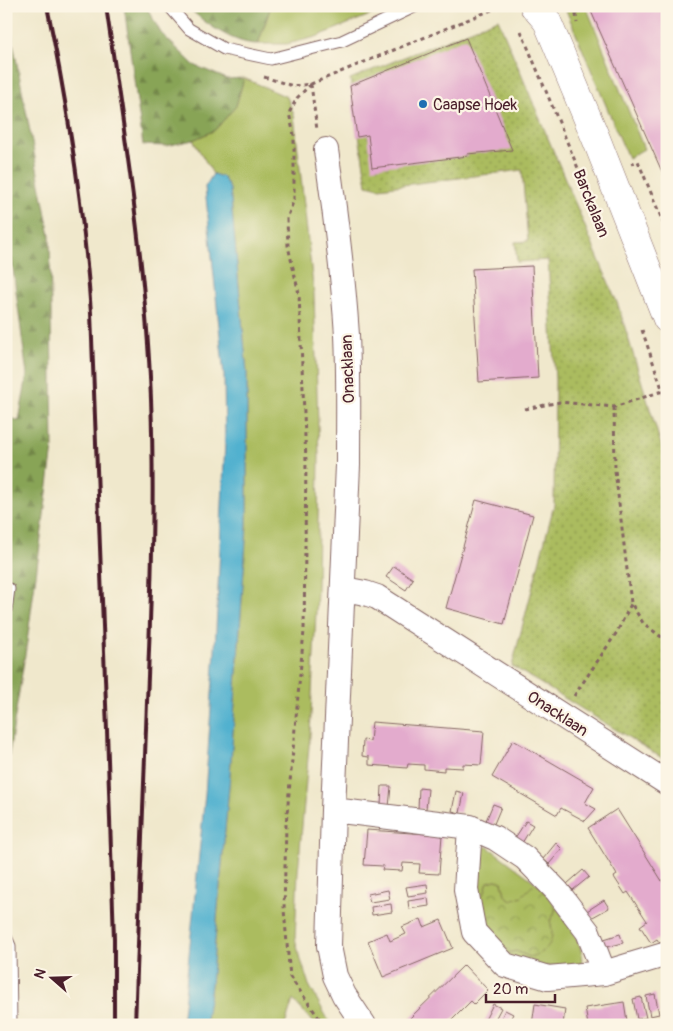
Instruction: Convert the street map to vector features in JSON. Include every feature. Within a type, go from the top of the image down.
[{"type":"street","name":"Barckalaan","points":[[537,14],[597,141],[667,319]]},
{"type":"street","name":"Onacklaan","points":[[326,150],[341,261],[347,336],[348,465],[329,946],[335,976],[364,1025]]},
{"type":"street","name":"Onacklaan","points":[[344,589],[365,593],[378,598],[667,783]]},
{"type":"street","points":[[333,810],[470,827],[495,838],[525,858],[557,891],[588,932],[604,973]]},
{"type":"street","points":[[470,827],[466,890],[474,932],[505,965],[548,978],[604,973],[667,954]]},
{"type":"lane","points":[[169,6],[189,29],[224,49],[272,59],[342,41],[416,6]]},
{"type":"lane","points":[[6,610],[9,589]]},
{"type":"lane","points":[[6,937],[10,946],[11,1025]]},
{"type":"path","name":"Barckalaan","points":[[537,14],[581,174]]},
{"type":"path","points":[[324,1025],[290,977],[284,910],[286,826],[304,631],[306,461],[299,294],[288,246],[286,219],[294,199],[294,135],[289,113],[296,98],[311,84],[319,142],[326,150]]},
{"type":"path","points":[[642,329],[667,403]]},
{"type":"path","points":[[525,409],[560,402],[614,407],[664,391]]},
{"type":"path","points":[[614,407],[615,470],[631,604],[643,623],[660,636],[667,638]]},
{"type":"path","points":[[561,715],[617,632],[631,604]]},
{"type":"green space","points":[[6,6],[50,236],[53,448],[27,642],[6,773],[6,416],[19,421],[27,375],[6,216]]},
{"type":"green space","points":[[124,6],[146,6],[161,33],[194,65],[227,79],[244,78],[236,106],[215,130],[193,140],[166,146],[143,145]]},
{"type":"green space","points":[[187,6],[271,6],[258,44],[248,43],[229,36],[202,19]]},
{"type":"green space","points":[[271,6],[392,6],[316,37],[287,44],[258,44]]},
{"type":"green space","points":[[566,6],[586,6],[644,149],[628,158],[566,10]]},
{"type":"green space","points":[[498,19],[618,305],[667,464],[667,761],[512,666],[554,505],[555,380],[548,260],[517,262],[515,242],[528,241],[522,170],[379,188],[367,185],[350,79]]},
{"type":"green space","points":[[244,78],[287,97],[294,115],[314,294],[319,457],[317,591],[310,735],[298,872],[295,938],[309,985],[331,1025],[316,1025],[293,1000],[285,1025],[205,1025],[211,985],[230,775],[247,525],[247,373],[230,189],[223,177],[213,174],[193,140],[215,130],[236,106]]},
{"type":"green space","points":[[486,847],[539,885],[532,886],[522,896],[511,900],[505,895],[502,882],[496,880],[488,882],[484,894],[476,902],[478,854],[481,849]]},
{"type":"green space","points":[[496,880],[502,882],[505,895],[511,900],[522,896],[532,886],[539,885],[556,906],[550,920],[552,933],[550,943],[543,951],[530,957],[516,951],[505,954],[489,936],[476,902],[484,894],[488,882]]},
{"type":"green space","points":[[556,906],[578,941],[582,956],[581,964],[536,967],[505,954],[516,951],[530,957],[554,914]]},
{"type":"water","points":[[213,174],[223,177],[230,189],[247,373],[247,525],[230,775],[211,985],[205,1025],[182,1025],[205,794],[215,651],[225,442],[224,376],[205,187]]},
{"type":"building","points":[[596,6],[667,6],[667,183],[590,9]]},
{"type":"building","name":"Caapse Hoek","points":[[466,38],[512,150],[467,154],[468,156],[372,168],[368,135],[357,137],[350,86]]},
{"type":"building","points":[[532,266],[538,378],[479,382],[472,269]]},
{"type":"building","points":[[476,500],[533,515],[504,624],[446,608]]},
{"type":"building","points":[[394,566],[413,579],[406,590],[386,577]]},
{"type":"building","points":[[372,722],[484,731],[481,765],[463,764],[463,768],[444,767],[444,771],[424,769],[424,765],[408,764],[407,768],[369,765],[369,757],[362,756],[363,740],[370,741]]},
{"type":"building","points":[[513,740],[594,787],[585,803],[596,809],[585,821],[561,808],[557,815],[492,777]]},
{"type":"building","points":[[382,786],[391,786],[389,807],[381,806]]},
{"type":"building","points":[[419,788],[428,789],[426,809],[418,809]]},
{"type":"building","points":[[456,791],[464,793],[460,813],[452,811]]},
{"type":"building","points":[[493,804],[501,807],[493,826],[485,823]]},
{"type":"building","points":[[617,809],[667,889],[667,942],[661,945],[657,939],[651,943],[640,926],[647,921],[628,892],[625,894],[614,877],[617,875],[588,828]]},
{"type":"building","points":[[526,821],[533,825],[522,843],[515,838]]},
{"type":"building","points":[[367,830],[442,835],[439,874],[419,873],[420,864],[403,863],[402,871],[382,870],[383,866],[364,865]]},
{"type":"building","points":[[556,843],[562,849],[549,864],[543,859]]},
{"type":"building","points":[[583,870],[589,877],[573,890],[567,884]]},
{"type":"building","points":[[427,884],[428,893],[408,896],[406,887]]},
{"type":"building","points":[[388,890],[390,899],[370,902],[368,894]]},
{"type":"building","points":[[428,898],[429,906],[409,909],[408,901]]},
{"type":"building","points":[[604,900],[609,908],[591,918],[587,911]]},
{"type":"building","points":[[391,904],[392,912],[372,915],[371,907]]},
{"type":"building","points":[[421,919],[424,927],[441,920],[453,948],[383,977],[368,941],[387,933],[390,941],[406,934],[402,927]]},
{"type":"building","points":[[620,934],[623,943],[603,948],[601,940]]},
{"type":"building","points":[[464,965],[488,990],[474,1004],[471,1001],[447,1025],[417,1025],[410,1018]]},
{"type":"building","points":[[655,994],[659,1014],[650,1016],[646,996]]},
{"type":"building","points":[[641,997],[646,1018],[637,1019],[633,999]]},
{"type":"building","points":[[624,1002],[627,1021],[618,1022],[619,1025],[588,1025],[585,1008]]},
{"type":"building","points":[[493,1004],[501,1008],[492,1025],[489,1025],[484,1022]]},
{"type":"building","points":[[535,1004],[565,1009],[563,1025],[532,1025]]},
{"type":"building","points":[[505,1010],[513,1014],[507,1025],[498,1025]]},
{"type":"railway","points":[[47,6],[74,159],[91,313],[114,939],[114,1025]]},
{"type":"railway","points":[[106,6],[140,251],[151,399],[153,513],[135,1025]]},
{"type":"place","name":"Caapse Hoek","points":[[423,104]]}]
